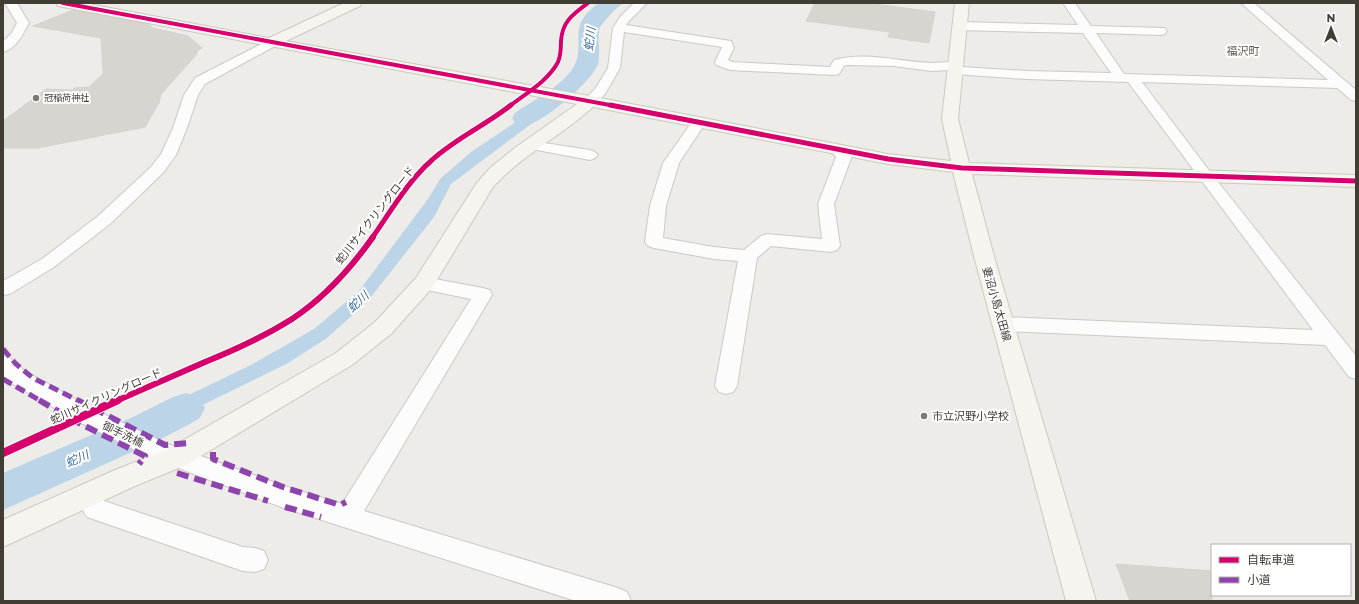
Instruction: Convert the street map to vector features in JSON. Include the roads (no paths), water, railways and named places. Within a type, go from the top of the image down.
[{"type":"street","points":[[3,48],[16,36],[23,23],[11,3]]},
{"type":"street","points":[[63,3],[271,43],[587,100],[888,159],[962,168],[1004,170],[1356,181]]},
{"type":"street","points":[[3,289],[48,263],[104,220],[157,170],[168,155],[180,128],[191,95],[200,81],[271,43],[356,3]]},
{"type":"street","points":[[3,534],[92,493],[344,359],[383,328],[424,283],[485,184],[506,163],[600,91],[614,68],[619,28],[624,19],[642,3]]},
{"type":"street","name":"妻沼小島太田線","points":[[962,3],[954,68],[950,119],[1003,324],[1081,601]]},
{"type":"street","points":[[1069,3],[1086,30],[1205,176],[1356,370]]},
{"type":"street","points":[[1247,3],[1356,97]]},
{"type":"street","points":[[959,26],[1161,32]]},
{"type":"street","points":[[619,28],[727,44],[728,48],[721,62],[730,66],[834,71],[839,63],[846,61],[893,62],[932,67],[1027,75],[1341,84]]},
{"type":"street","points":[[699,122],[671,163],[658,206],[654,242],[714,253],[748,256]]},
{"type":"street","points":[[531,145],[590,155]]},
{"type":"street","points":[[726,386],[748,256],[767,240],[831,246],[826,204],[844,156],[838,150]]},
{"type":"street","points":[[348,516],[483,295],[424,283]]},
{"type":"street","points":[[1003,324],[1330,338]]},
{"type":"street","name":"御手洗橋","points":[[3,364],[18,377],[90,417],[167,453],[284,497],[618,601]]},
{"type":"street","points":[[92,493],[92,504],[96,509],[243,559],[255,560]]},
{"type":"water","points":[[610,3],[620,3],[598,29],[593,70],[573,91],[560,89],[581,67],[586,33],[595,17]]},
{"type":"water","points":[[549,97],[563,100],[451,184],[434,217],[367,302],[327,338],[288,363],[150,431],[132,422],[249,366],[314,329],[359,291],[428,199],[440,179],[471,152],[525,116]]},
{"type":"water","points":[[92,439],[107,450],[3,496],[3,479]]},
{"type":"waterway","name":"蛇川","points":[[524,118],[556,96],[579,76],[587,63],[588,35],[591,22],[597,14],[612,3]]},
{"type":"waterway","name":"蛇川","points":[[3,492],[147,428],[186,408]]},
{"type":"place","name":"冠稲荷神社","points":[[36,98]]},
{"type":"place","name":"市立沢野小学校","points":[[924,416]]},
{"type":"district","name":"福沢町","points":[[1243,51]]}]
